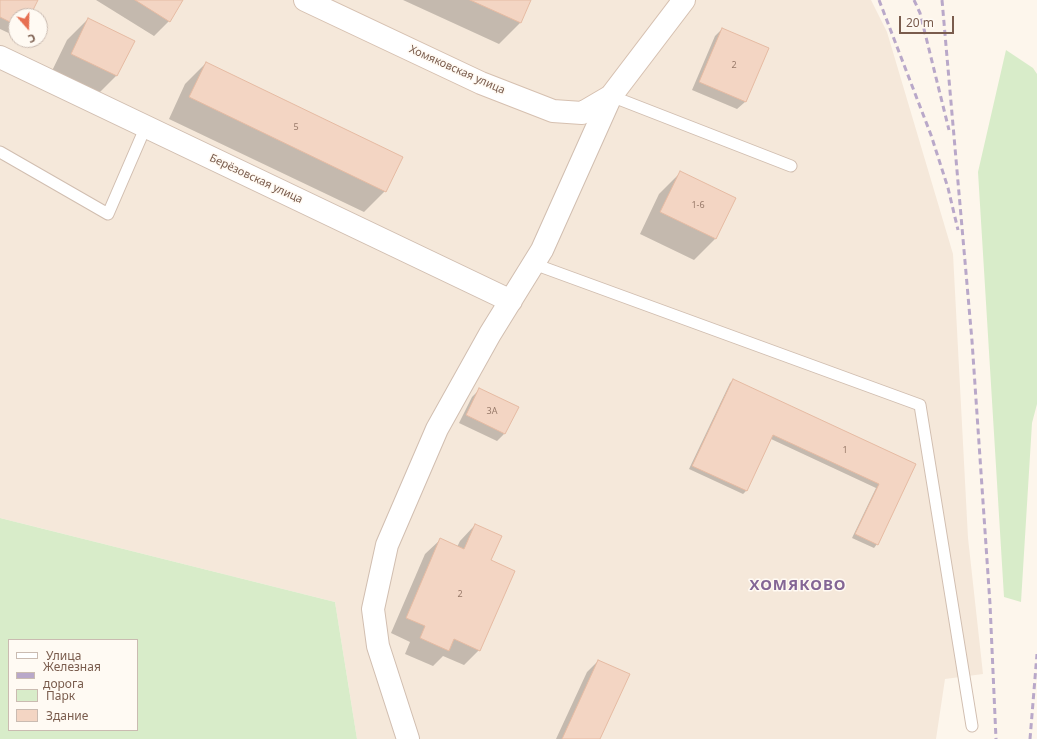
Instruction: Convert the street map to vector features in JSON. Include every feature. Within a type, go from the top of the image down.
[{"type":"street","name":"Хомяковская улица","points":[[305,0],[481,83],[552,111],[582,113],[611,96]]},
{"type":"street","points":[[408,739],[378,646],[373,609],[387,545],[437,429],[542,250],[611,96],[684,0]]},
{"type":"street","name":"Берёзовская улица","points":[[0,57],[511,301]]},
{"type":"lane","points":[[611,96],[791,166]]},
{"type":"lane","points":[[0,152],[108,214],[146,126]]},
{"type":"lane","points":[[534,264],[920,405],[972,726]]},
{"type":"shaded area","points":[[0,0],[871,0],[887,32],[953,254],[968,538],[983,674],[945,679],[936,739],[357,739],[335,602],[0,518]]},
{"type":"green space","points":[[1006,50],[1033,68],[1037,74],[1037,404],[1032,423],[1021,602],[1004,597],[978,172]]},
{"type":"green space","points":[[0,518],[335,602],[357,739],[0,739]]},
{"type":"building","points":[[0,0],[38,0],[34,8],[8,8],[8,21],[0,17]]},
{"type":"building","points":[[135,0],[183,0],[170,22]]},
{"type":"building","points":[[470,0],[531,0],[521,23]]},
{"type":"building","points":[[88,18],[135,41],[117,76],[71,54]]},
{"type":"building","points":[[722,28],[769,48],[746,102],[699,82]]},
{"type":"building","points":[[206,62],[403,157],[386,192],[189,97]]},
{"type":"building","points":[[680,171],[736,198],[716,239],[660,212]]},
{"type":"building","points":[[733,379],[916,464],[878,545],[855,534],[879,484],[773,435],[747,491],[692,466]]},
{"type":"building","points":[[479,388],[519,407],[505,434],[466,415]]},
{"type":"building","points":[[475,524],[502,536],[491,560],[515,571],[480,651],[454,639],[449,651],[420,638],[425,626],[406,618],[440,538],[464,549]]},
{"type":"building","points":[[598,660],[630,674],[600,739],[562,739]]},
{"type":"railway","points":[[879,0],[931,135],[948,188],[958,230]]},
{"type":"railway","points":[[914,0],[920,13],[949,130]]},
{"type":"railway","points":[[942,0],[972,341],[990,604],[996,739]]},
{"type":"railway","points":[[1030,739],[1037,654]]},
{"type":"district","name":"ХОМЯКОВО","points":[[798,586]]}]
